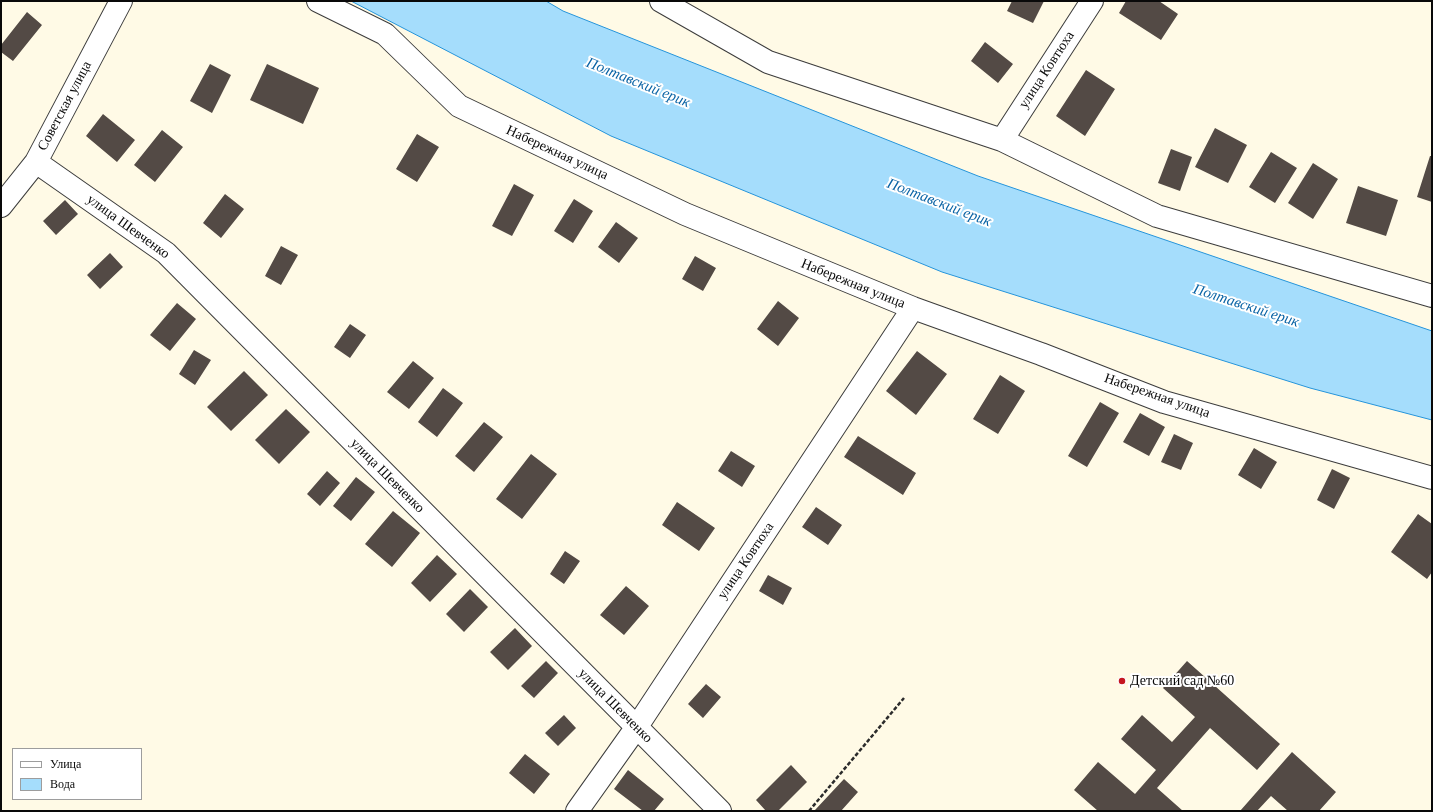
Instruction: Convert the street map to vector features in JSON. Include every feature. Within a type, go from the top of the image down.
[{"type":"street","name":"Советская улица","points":[[1,206],[36,162],[121,1]]},
{"type":"street","name":"Набережная улица","points":[[318,1],[385,34],[459,106],[685,214],[913,308],[1041,354],[1164,402],[1432,478]]},
{"type":"street","points":[[661,1],[768,62],[1002,140],[1157,216],[1432,296]]},
{"type":"street","name":"улица Ковтюха","points":[[1002,140],[1092,1]]},
{"type":"street","name":"улица Шевченко","points":[[36,162],[166,253],[720,811]]},
{"type":"street","name":"улица Ковтюха","points":[[577,811],[636,728],[913,308]]},
{"type":"path","points":[[809,811],[904,698]]},
{"type":"water","name":"Полтавский ерик","points":[[351,1],[546,1],[563,11],[978,176],[1432,331],[1432,420],[1310,388],[942,272],[611,136]]},
{"type":"building","points":[[1012,1],[1044,1],[1033,23],[1007,11]]},
{"type":"building","points":[[1126,1],[1159,1],[1178,14],[1161,40],[1119,13]]},
{"type":"building","points":[[27,12],[42,25],[13,61],[1,52],[1,45]]},
{"type":"building","points":[[985,42],[1013,64],[998,83],[971,61]]},
{"type":"building","points":[[210,64],[231,75],[212,113],[190,101]]},
{"type":"building","points":[[267,64],[319,88],[303,124],[250,100]]},
{"type":"building","points":[[1086,70],[1115,89],[1085,136],[1056,116]]},
{"type":"building","points":[[103,114],[135,140],[117,162],[86,136]]},
{"type":"building","points":[[1215,128],[1247,145],[1228,183],[1195,167]]},
{"type":"building","points":[[162,130],[183,147],[155,182],[134,165]]},
{"type":"building","points":[[417,134],[439,147],[417,182],[396,169]]},
{"type":"building","points":[[1171,149],[1192,157],[1180,191],[1158,183]]},
{"type":"building","points":[[1271,152],[1297,168],[1275,203],[1249,187]]},
{"type":"building","points":[[1430,156],[1432,156],[1432,202],[1417,197]]},
{"type":"building","points":[[1313,163],[1338,179],[1313,219],[1288,203]]},
{"type":"building","points":[[514,184],[534,195],[512,236],[492,226]]},
{"type":"building","points":[[1358,186],[1398,200],[1386,236],[1346,223]]},
{"type":"building","points":[[225,194],[244,209],[221,238],[203,223]]},
{"type":"building","points":[[574,199],[593,211],[573,243],[554,231]]},
{"type":"building","points":[[65,200],[78,214],[56,235],[43,221]]},
{"type":"building","points":[[616,222],[638,238],[619,263],[598,247]]},
{"type":"building","points":[[281,246],[298,255],[281,285],[265,276]]},
{"type":"building","points":[[110,253],[123,267],[100,289],[87,275]]},
{"type":"building","points":[[695,256],[716,268],[703,291],[682,279]]},
{"type":"building","points":[[778,301],[799,318],[778,346],[757,329]]},
{"type":"building","points":[[177,303],[196,319],[170,351],[150,335]]},
{"type":"building","points":[[350,324],[366,335],[350,358],[334,347]]},
{"type":"building","points":[[194,350],[211,360],[195,385],[179,374]]},
{"type":"building","points":[[917,351],[947,374],[916,415],[886,391]]},
{"type":"building","points":[[413,361],[434,378],[409,409],[387,392]]},
{"type":"building","points":[[244,371],[268,395],[231,431],[207,407]]},
{"type":"building","points":[[1000,375],[1025,391],[998,434],[973,419]]},
{"type":"building","points":[[443,388],[463,403],[437,437],[418,422]]},
{"type":"building","points":[[1100,402],[1119,413],[1087,467],[1068,456]]},
{"type":"building","points":[[286,409],[310,432],[279,464],[255,440]]},
{"type":"building","points":[[1140,413],[1165,427],[1149,456],[1123,442]]},
{"type":"building","points":[[484,422],[503,437],[474,472],[455,456]]},
{"type":"building","points":[[1174,434],[1193,443],[1181,470],[1161,462]]},
{"type":"building","points":[[858,436],[916,473],[903,495],[844,457]]},
{"type":"building","points":[[1254,448],[1277,462],[1261,489],[1238,475]]},
{"type":"building","points":[[731,451],[755,466],[742,487],[718,471]]},
{"type":"building","points":[[531,454],[557,474],[522,519],[496,499]]},
{"type":"building","points":[[1332,469],[1350,478],[1334,509],[1317,500]]},
{"type":"building","points":[[327,471],[340,483],[320,506],[307,494]]},
{"type":"building","points":[[356,477],[375,492],[351,521],[333,506]]},
{"type":"building","points":[[677,502],[715,528],[699,551],[662,525]]},
{"type":"building","points":[[816,507],[842,525],[828,545],[802,527]]},
{"type":"building","points":[[393,511],[420,533],[392,567],[365,544]]},
{"type":"building","points":[[1418,514],[1432,524],[1432,572],[1427,579],[1391,552]]},
{"type":"building","points":[[565,551],[580,561],[564,584],[550,574]]},
{"type":"building","points":[[437,555],[457,574],[430,602],[411,583]]},
{"type":"building","points":[[768,575],[792,588],[783,605],[759,591]]},
{"type":"building","points":[[626,586],[649,606],[624,635],[600,615]]},
{"type":"building","points":[[470,589],[488,607],[464,632],[446,614]]},
{"type":"building","points":[[515,628],[532,646],[508,670],[490,652]]},
{"type":"building","points":[[546,661],[558,673],[534,698],[521,686]]},
{"type":"building","points":[[1187,661],[1280,744],[1257,770],[1210,728],[1157,788],[1183,811],[1098,811],[1074,790],[1098,762],[1135,794],[1156,770],[1121,739],[1142,715],[1172,742],[1195,717],[1163,688]]},
{"type":"building","points":[[706,684],[721,697],[703,718],[688,704]]},
{"type":"building","points":[[564,715],[576,728],[558,746],[545,733]]},
{"type":"building","points":[[1292,752],[1336,792],[1319,811],[1288,811],[1271,796],[1257,811],[1240,811]]},
{"type":"building","points":[[525,754],[550,774],[534,794],[509,773]]},
{"type":"building","points":[[791,765],[807,782],[778,811],[766,811],[756,800]]},
{"type":"building","points":[[628,770],[664,799],[654,811],[643,811],[614,789]]},
{"type":"building","points":[[844,779],[858,792],[841,811],[815,810]]},
{"type":"place","name":"Детский сад №60","points":[[1122,681]]}]
